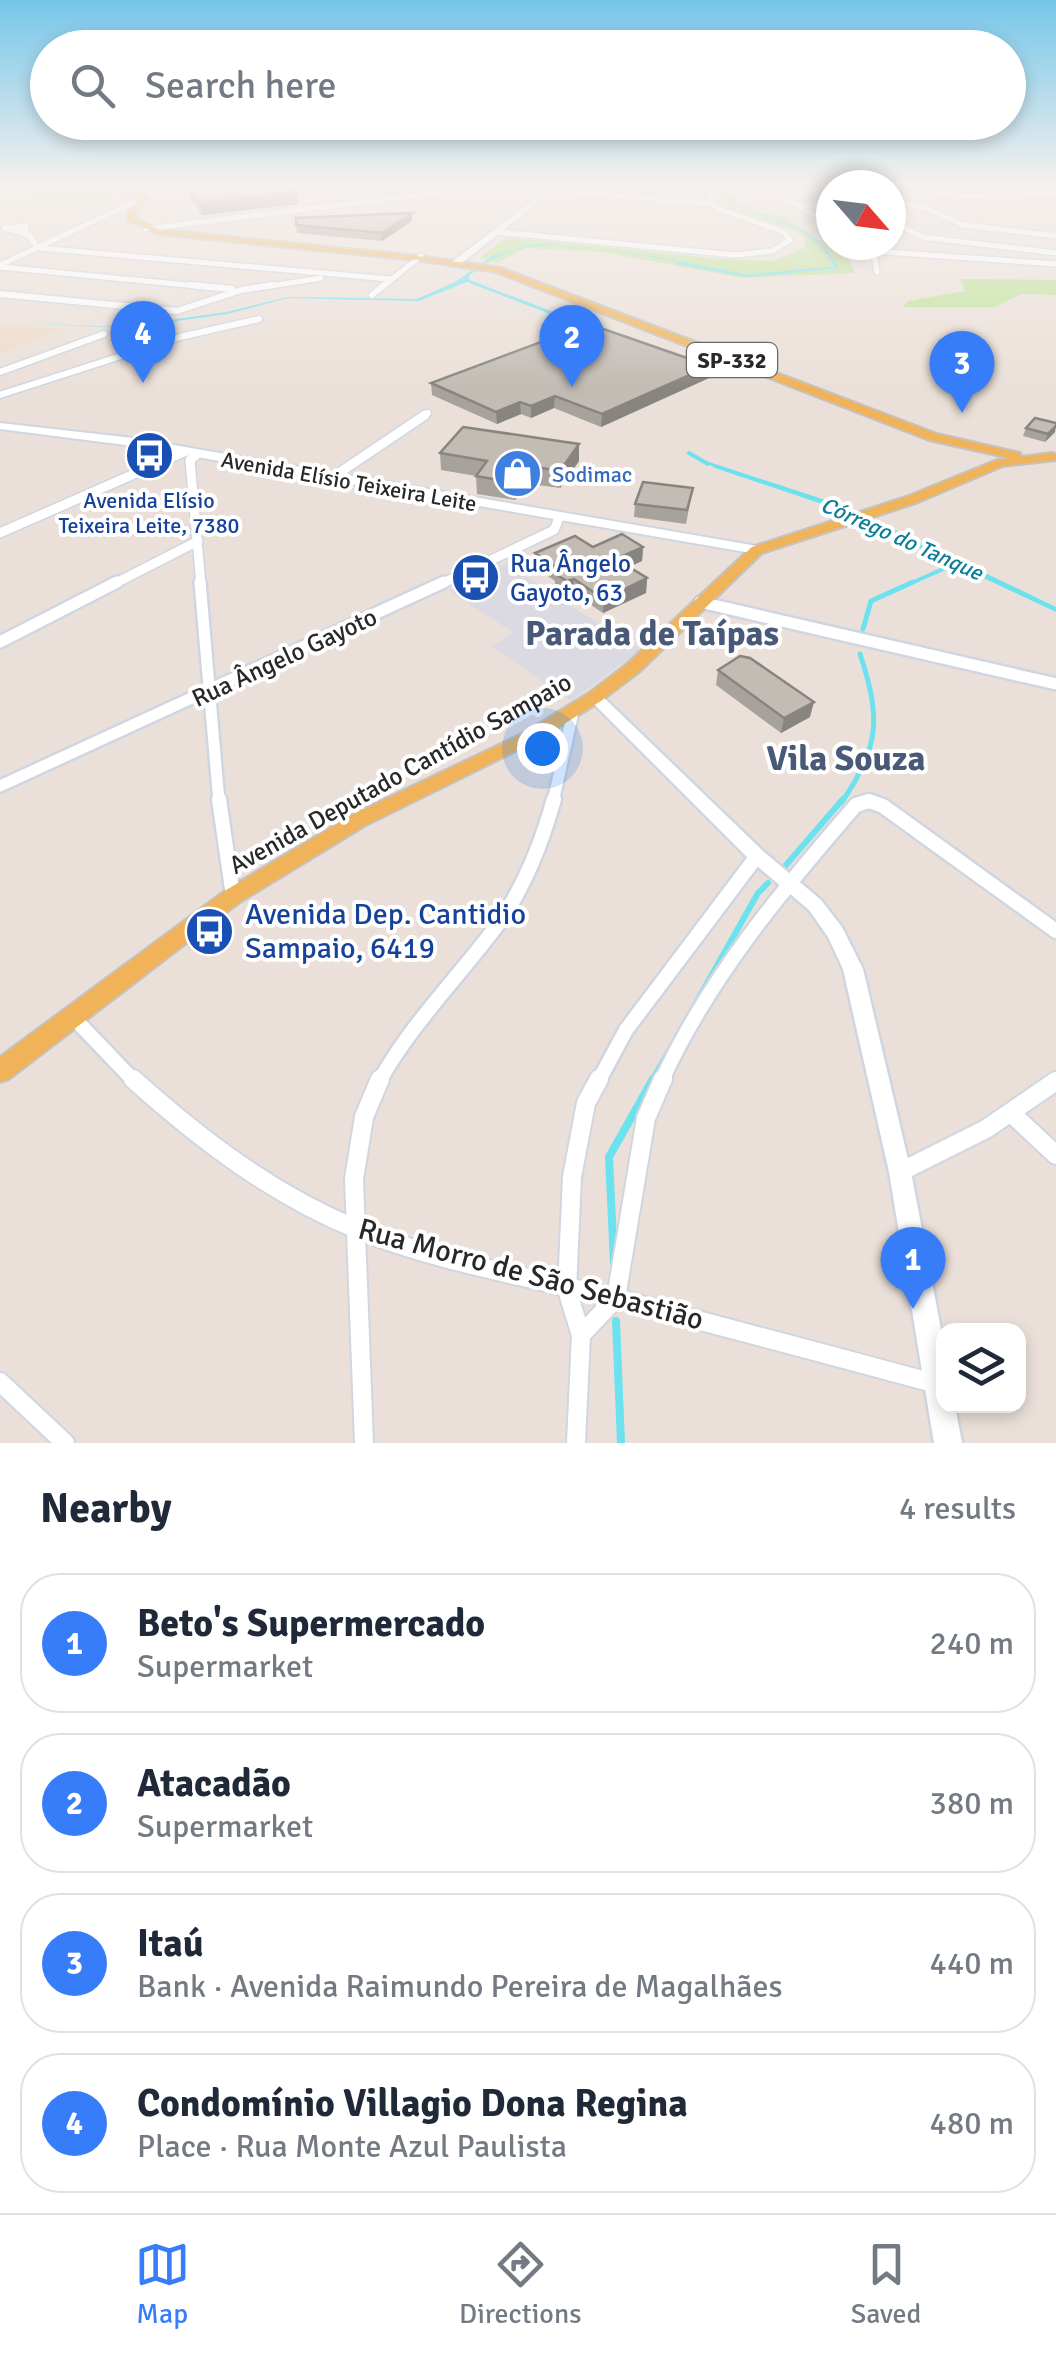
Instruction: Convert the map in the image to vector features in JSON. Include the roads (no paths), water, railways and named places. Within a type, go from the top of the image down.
[{"type":"main road","name":"SP-332","points":[[383,253],[419,257]]},
{"type":"main road","name":"SP-332","points":[[385,253],[479,265],[552,285],[944,435],[1055,458]]},
{"type":"main road","name":"SP-332","points":[[479,265],[933,436],[1026,458],[1055,458]]},
{"type":"main road","name":"Avenida Elísio Teixeira Leite","points":[[0,429],[90,435],[187,456],[751,554]]},
{"type":"main road","points":[[933,436],[1001,463]]},
{"type":"main road","name":"Avenida Elísio Teixeira Leite","points":[[187,456],[333,477],[393,491]]},
{"type":"main road","name":"Avenida Deputado Cantídio Sampaio","points":[[0,1071],[233,896],[359,820],[574,712],[634,668],[751,554],[870,514],[1001,463],[1026,458]]},
{"type":"street","points":[[0,266],[27,253]]},
{"type":"street","points":[[99,253],[390,279]]},
{"type":"street","points":[[458,262],[470,253]]},
{"type":"street","points":[[718,253],[754,253]]},
{"type":"street","points":[[906,253],[1056,264]]},
{"type":"street","points":[[372,295],[419,257]]},
{"type":"street","points":[[874,260],[877,272]]},
{"type":"street","points":[[0,266],[241,290]]},
{"type":"street","points":[[302,271],[302,280]]},
{"type":"street","points":[[0,294],[180,310],[241,290],[355,276]]},
{"type":"street","points":[[0,395],[180,337],[259,320]]},
{"type":"street","points":[[0,372],[104,334]]},
{"type":"street","points":[[333,477],[428,412]]},
{"type":"street","points":[[0,532],[187,456],[198,540],[220,813],[233,896]]},
{"type":"street","name":"Rua Ângelo Gayoto","points":[[4,779],[210,691],[532,542],[554,530],[558,521]]},
{"type":"street","points":[[0,642],[198,540]]},
{"type":"street","points":[[700,602],[1056,684]]},
{"type":"street","points":[[595,697],[757,856],[815,905],[835,932],[853,969],[900,1172],[936,1384]]},
{"type":"street","points":[[364,1443],[354,1184],[364,1118],[413,1029],[501,920],[530,870],[556,794],[574,712]]},
{"type":"street","points":[[581,1335],[616,1298],[643,1134],[664,1076],[716,984],[788,882],[862,802],[883,806],[1056,930]]},
{"type":"street","points":[[576,1443],[581,1335],[567,1290],[574,1164],[586,1102],[603,1066],[636,1014],[757,856]]},
{"type":"street","name":"Rua Morro de São Sebastião","points":[[71,1016],[101,1050],[180,1121],[254,1173],[354,1228],[440,1256],[567,1290],[616,1298],[936,1384]]},
{"type":"street","points":[[900,1172],[1011,1114],[1056,1081]]},
{"type":"street","points":[[1011,1114],[1056,1155]]},
{"type":"street","points":[[0,1382],[66,1443]]},
{"type":"street","points":[[942,1413],[948,1443]]},
{"type":"water","points":[[506,253],[488,262],[469,276],[470,280],[704,370],[713,377],[467,282],[419,301],[288,298],[227,314],[127,328],[0,322],[118,327],[227,312],[288,297],[417,299],[455,282],[492,256]]},
{"type":"water","points":[[634,254],[688,262],[739,273]]},
{"type":"water","points":[[703,460],[847,507],[1056,607],[1056,612],[837,509],[715,468]]},
{"type":"waterway","points":[[677,263],[748,276],[837,267],[827,253]]},
{"type":"waterway","name":"Córrego do Tanque","points":[[689,453],[708,464]]},
{"type":"waterway","points":[[907,585],[961,561]]},
{"type":"waterway","points":[[863,629],[871,601],[913,582]]},
{"type":"waterway","points":[[842,802],[864,764],[873,731],[871,696],[860,654]]},
{"type":"waterway","points":[[786,865],[843,799]]},
{"type":"waterway","points":[[697,1001],[758,893],[768,883]]},
{"type":"waterway","points":[[651,1082],[670,1049]]},
{"type":"waterway","points":[[614,1263],[609,1157],[653,1079]]},
{"type":"waterway","points":[[616,1321],[621,1443]]},
{"type":"place","name":"Condomínio Villagio Dona Regina","points":[[143,383]]},
{"type":"place","name":"Atacadão","points":[[572,387]]},
{"type":"place","name":"Itaú","points":[[962,413]]},
{"type":"place","name":"Avenida Elísio Teixeira Leite, 7380","points":[[149,456]]},
{"type":"place","name":"Sodimac","points":[[517,474]]},
{"type":"place","name":"Rua Ângelo Gayoto, 63","points":[[475,577]]},
{"type":"place","name":"Avenida Dep. Cantidio Sampaio, 6419","points":[[210,931]]},
{"type":"place","name":"Beto's Supermercado","points":[[913,1309]]},
{"type":"district","name":"Parada de Taípas","points":[[652,633]]},
{"type":"district","name":"Vila Souza","points":[[846,758]]}]
